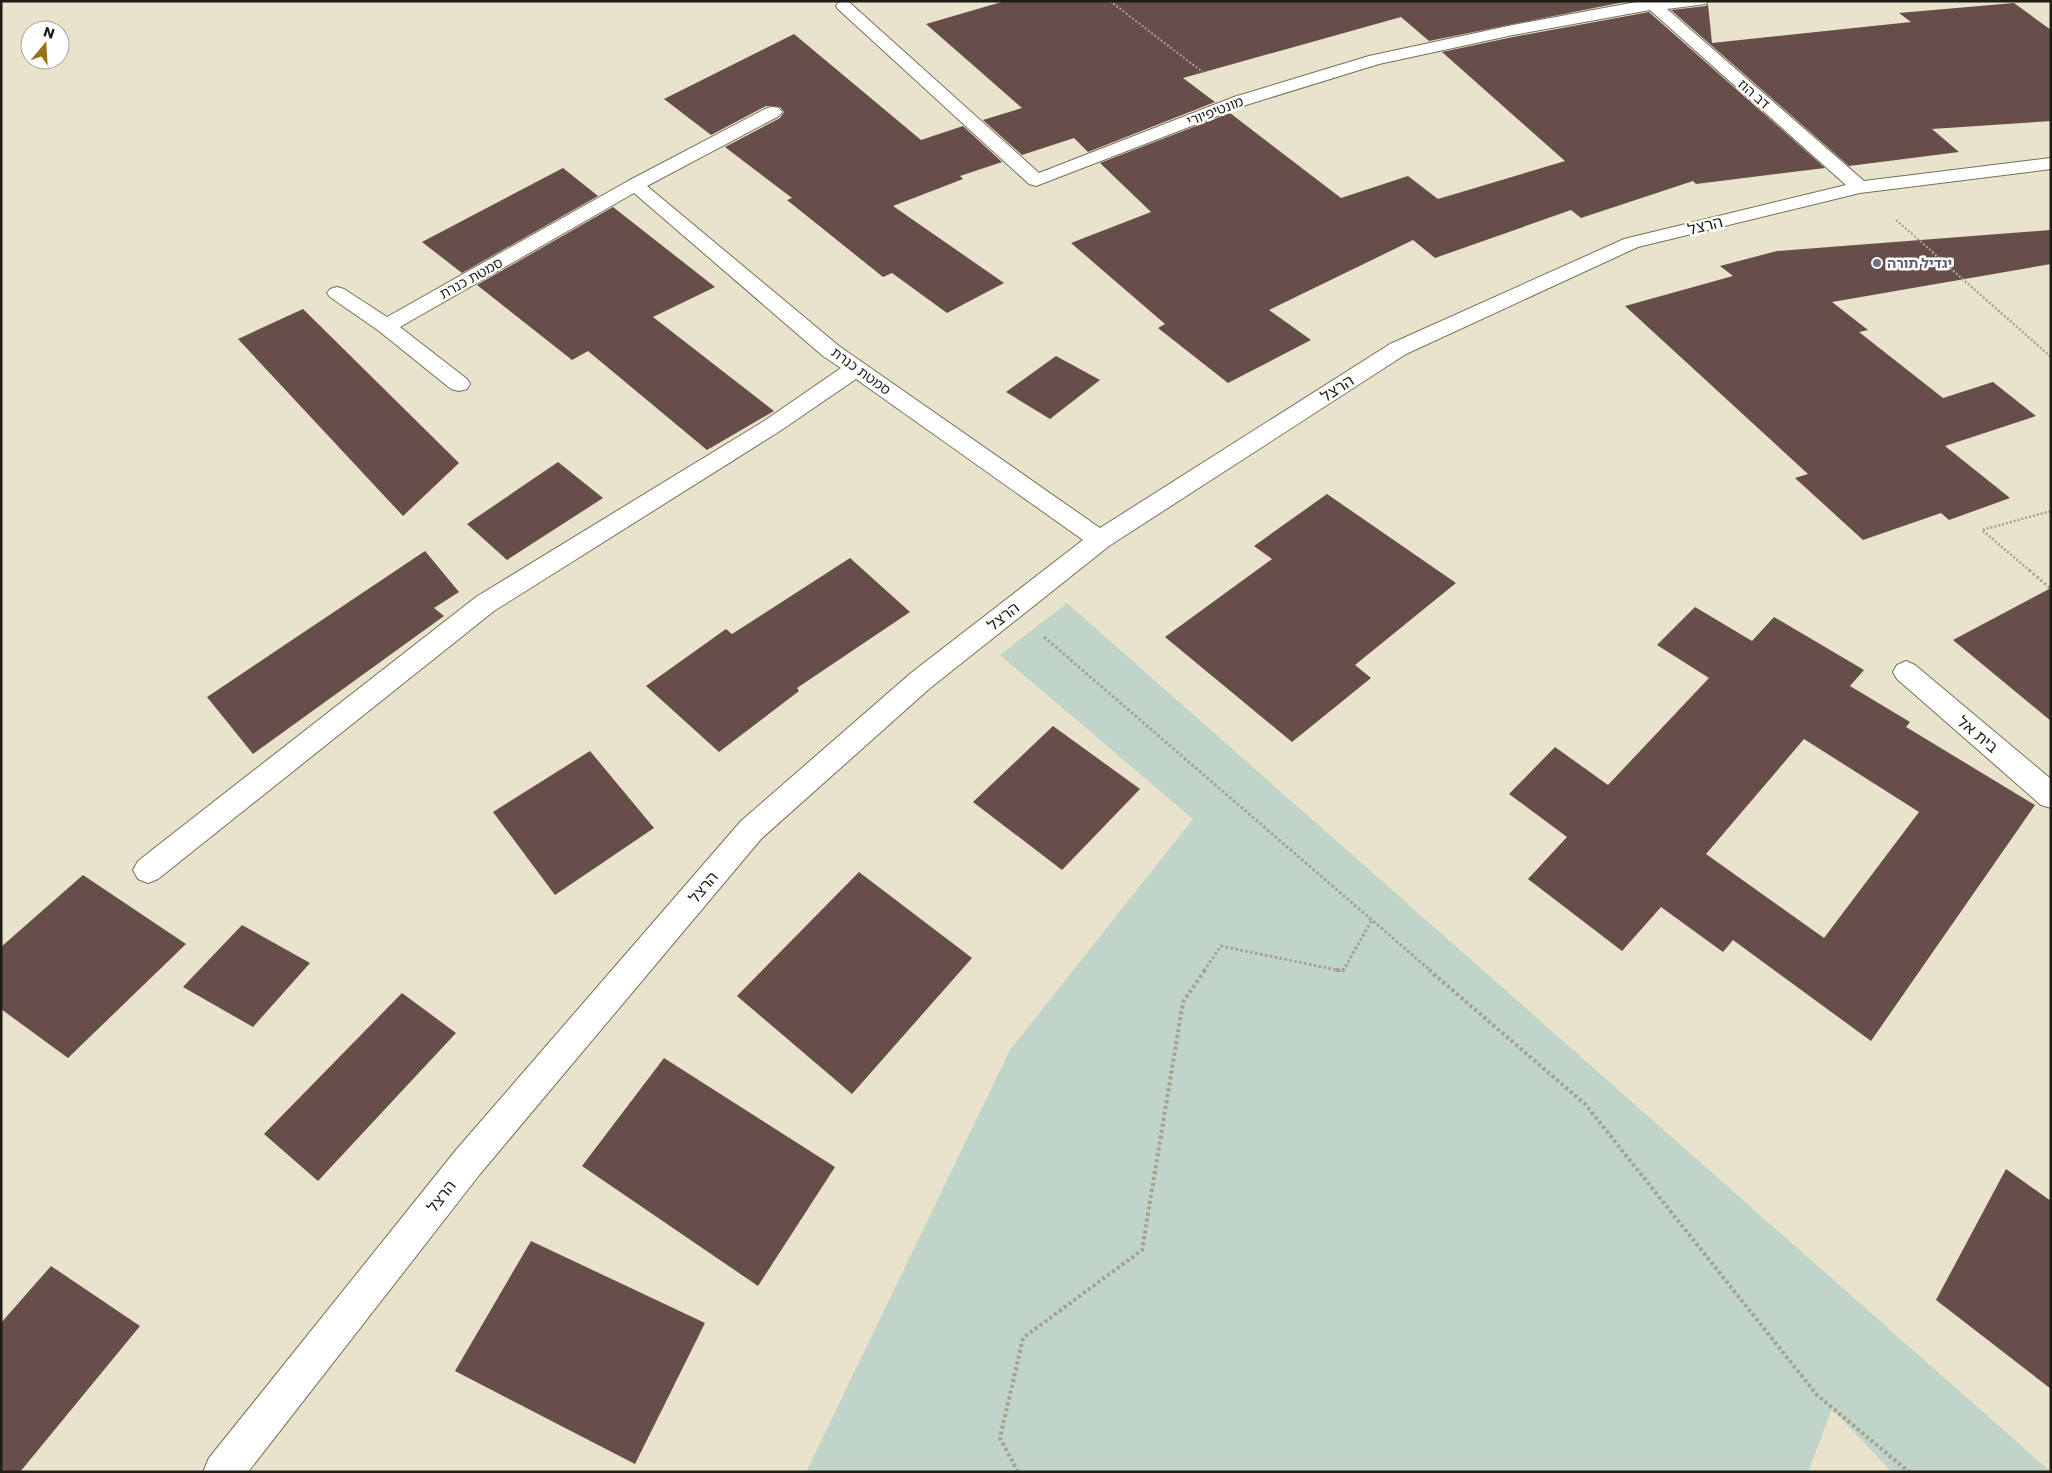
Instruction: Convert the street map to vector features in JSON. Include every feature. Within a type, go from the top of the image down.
[{"type":"street","name":"מונטיפיורי","points":[[844,6],[1036,180],[1240,101],[1375,60],[1651,3],[1700,1]]},
{"type":"street","name":"דב הוז","points":[[1651,3],[1860,187]]},
{"type":"street","name":"סמטת כנרת","points":[[386,326],[635,185],[773,112]]},
{"type":"street","name":"הרצל","points":[[224,1472],[468,1162],[751,830],[920,681],[1100,540],[1398,349],[1631,242],[1860,187],[2051,163]]},
{"type":"street","name":"סמטת כנרת","points":[[635,185],[832,351],[1100,540]]},
{"type":"street","points":[[337,293],[386,326],[459,384]]},
{"type":"street","points":[[148,870],[485,604],[772,426],[856,368]]},
{"type":"street","name":"בית אל","points":[[1906,672],[2051,796]]},
{"type":"path","points":[[1110,1],[1240,101]]},
{"type":"path","points":[[1860,187],[2051,357]]},
{"type":"path","points":[[2051,512],[1982,530],[2051,589]]},
{"type":"path","points":[[1012,609],[1585,1104],[1817,1395],[1909,1472]]},
{"type":"path","points":[[1018,1472],[1000,1438],[1022,1338],[1142,1250],[1183,1002],[1221,946],[1343,971],[1372,920]]},
{"type":"green space","points":[[1067,603],[2051,1472],[1892,1472],[1832,1409],[1808,1472],[806,1472],[1010,1050],[1193,819],[1000,655]]},
{"type":"building","points":[[1005,1],[1629,1],[1429,41],[1401,17],[1183,78],[1215,102],[1088,152],[1074,138],[1022,155],[983,120],[1022,108],[926,24]]},
{"type":"building","points":[[2014,3],[2051,30],[2051,121],[1932,129],[1959,152],[1849,166],[1671,10],[1706,6],[1708,4],[1712,43],[1911,22],[1899,13]]},
{"type":"building","points":[[1649,12],[1825,168],[1696,184],[1693,181],[1581,218],[1571,210],[1435,258],[1413,240],[1269,310],[1311,340],[1228,383],[1158,328],[1165,324],[1071,243],[1151,212],[1100,163],[1230,113],[1341,198],[1408,176],[1438,199],[1565,161],[1442,52]]},
{"type":"building","points":[[794,34],[921,140],[963,126],[1002,162],[960,176],[963,179],[893,206],[1004,283],[947,313],[892,273],[883,277],[787,200],[792,198],[725,147],[780,118],[784,112],[780,107],[766,106],[711,135],[664,99]]},
{"type":"building","points":[[563,168],[598,196],[462,273],[422,242]]},
{"type":"building","points":[[613,207],[715,287],[653,317],[774,411],[707,450],[588,351],[572,360],[477,285]]},
{"type":"building","points":[[2051,230],[2051,264],[1832,302],[1868,330],[1859,332],[1943,398],[1993,382],[2036,416],[1945,446],[2010,498],[1949,520],[1941,513],[1863,540],[1795,478],[1808,474],[1625,306],[1733,276],[1720,266],[1777,251]]},
{"type":"building","points":[[303,309],[459,463],[403,516],[238,339]]},
{"type":"building","points":[[1056,356],[1100,380],[1050,419],[1006,392]]},
{"type":"building","points":[[558,462],[603,498],[507,560],[467,524]]},
{"type":"building","points":[[1327,494],[1456,583],[1355,665],[1371,678],[1292,742],[1165,637],[1272,559],[1254,546]]},
{"type":"building","points":[[425,551],[459,592],[434,608],[444,616],[253,754],[207,697]]},
{"type":"building","points":[[850,558],[910,612],[797,688],[799,691],[719,752],[646,686],[726,629],[732,634]]},
{"type":"building","points":[[2051,588],[2051,721],[1953,640]]},
{"type":"building","points":[[1695,607],[1752,641],[1774,617],[1864,670],[1850,686],[1910,722],[1906,727],[2035,805],[1871,1041],[1733,940],[1723,952],[1661,907],[1622,951],[1528,879],[1567,837],[1509,794],[1555,747],[1608,785],[1709,678],[1657,645]],"holes":[[[1804,739],[1919,812],[1824,938],[1706,854]]]},
{"type":"building","points":[[1053,726],[1140,789],[1062,870],[973,802]]},
{"type":"building","points":[[590,751],[654,828],[555,895],[493,812]]},
{"type":"building","points":[[859,872],[972,958],[852,1094],[737,996]]},
{"type":"building","points":[[83,875],[186,944],[68,1058],[1,1009],[1,947]]},
{"type":"building","points":[[242,925],[310,963],[253,1027],[183,987]]},
{"type":"building","points":[[402,993],[456,1033],[318,1181],[264,1134]]},
{"type":"building","points":[[664,1058],[835,1167],[758,1286],[582,1166]]},
{"type":"building","points":[[2006,1169],[2051,1201],[2051,1389],[1936,1300]]},
{"type":"building","points":[[531,1241],[705,1323],[635,1464],[455,1371]]},
{"type":"building","points":[[51,1266],[140,1326],[20,1472],[1,1472],[1,1323]]},
{"type":"place","name":"יגדיל תורה","points":[[1877,263]]}]
